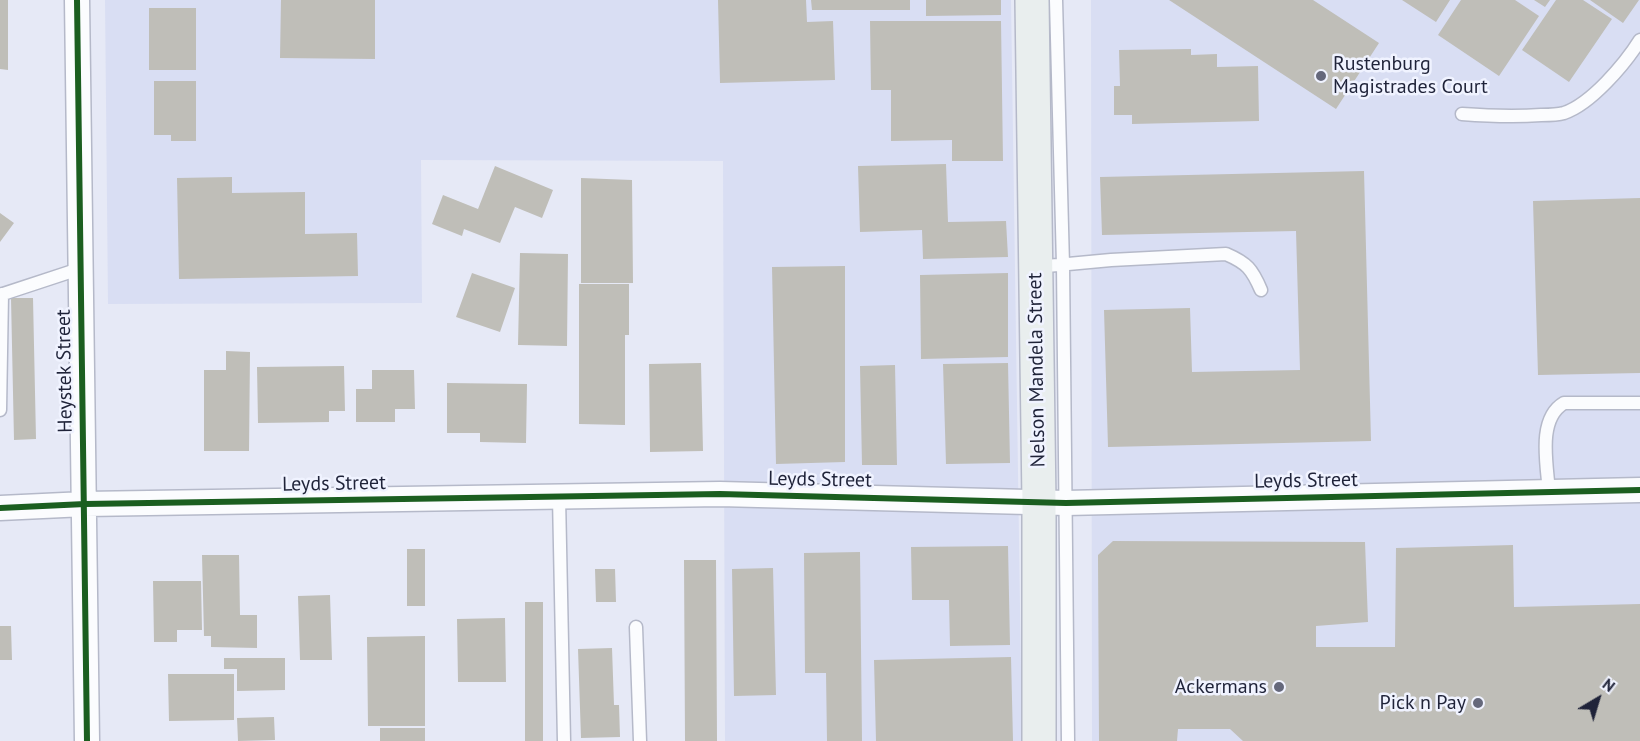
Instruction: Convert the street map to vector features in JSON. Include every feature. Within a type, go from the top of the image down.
[{"type":"main road","name":"Nelson Mandela Street","points":[[1032,0],[1049,266],[1053,502],[1039,741]]},
{"type":"street","name":"Heystek Street","points":[[77,0],[87,741]]},
{"type":"street","name":"Leyds Street","points":[[0,508],[85,504],[720,494],[1053,502],[1640,490]]},
{"type":"lane","points":[[1056,0],[1049,266],[1226,254],[1240,260],[1253,271],[1261,290]]},
{"type":"lane","points":[[1462,114],[1509,117],[1562,114],[1592,95],[1629,57],[1640,40]]},
{"type":"lane","points":[[0,410],[1,295],[79,269]]},
{"type":"lane","points":[[1549,492],[1546,434],[1548,421],[1555,409],[1564,403],[1640,403]]},
{"type":"lane","points":[[559,497],[564,741]]},
{"type":"lane","points":[[1053,502],[1068,741]]},
{"type":"lane","points":[[636,627],[640,741]]},
{"type":"shaded area","points":[[105,0],[1011,0],[1022,741],[725,741],[723,161],[421,160],[422,303],[108,304]]},
{"type":"shaded area","points":[[1091,0],[1640,0],[1640,741],[1092,741]]},
{"type":"building","points":[[0,0],[8,0],[8,70],[0,69]]},
{"type":"building","points":[[281,0],[375,0],[375,59],[280,58]]},
{"type":"building","points":[[718,0],[806,0],[807,22],[833,21],[835,80],[720,83]]},
{"type":"building","points":[[811,0],[910,0],[910,10],[812,10]]},
{"type":"building","points":[[926,0],[1001,0],[1001,15],[926,16]]},
{"type":"building","name":"Rustenburg Magistrades Court","points":[[1169,0],[1313,0],[1379,43],[1336,109]]},
{"type":"building","points":[[1402,0],[1450,0],[1436,22]]},
{"type":"building","points":[[1461,0],[1515,0],[1539,16],[1499,76],[1438,35]]},
{"type":"building","points":[[1534,0],[1550,0],[1545,7]]},
{"type":"building","points":[[1556,0],[1583,0],[1612,19],[1569,82],[1522,50]]},
{"type":"building","points":[[1590,0],[1639,0],[1623,23]]},
{"type":"building","points":[[149,8],[196,8],[196,70],[149,70]]},
{"type":"building","points":[[870,21],[1001,21],[1003,161],[952,161],[952,140],[891,141],[891,90],[871,90]]},
{"type":"building","points":[[1191,49],[1191,55],[1217,54],[1217,67],[1258,66],[1259,121],[1132,124],[1132,115],[1114,115],[1114,86],[1120,86],[1119,50]]},
{"type":"building","points":[[154,81],[196,81],[196,141],[171,141],[171,135],[154,135]]},
{"type":"building","points":[[946,164],[948,222],[1006,221],[1008,257],[923,259],[922,230],[860,232],[858,166]]},
{"type":"building","points":[[495,166],[553,190],[542,218],[515,207],[500,243],[464,229],[462,236],[432,224],[443,195],[478,209]]},
{"type":"building","points":[[1364,171],[1371,441],[1108,447],[1104,310],[1190,308],[1192,372],[1300,370],[1296,231],[1102,235],[1100,177]]},
{"type":"building","points":[[232,177],[232,193],[305,192],[305,234],[357,233],[358,276],[179,279],[177,178]]},
{"type":"building","points":[[581,178],[632,180],[633,283],[581,283]]},
{"type":"building","points":[[1640,198],[1640,373],[1538,375],[1533,201]]},
{"type":"building","points":[[0,213],[14,223],[0,242]]},
{"type":"building","points":[[520,253],[568,254],[567,346],[518,345]]},
{"type":"building","points":[[845,266],[845,462],[776,464],[772,267]]},
{"type":"building","points":[[472,273],[515,288],[500,332],[456,317]]},
{"type":"building","points":[[1008,273],[1008,357],[921,359],[920,275]]},
{"type":"building","points":[[579,284],[629,284],[629,335],[625,335],[625,425],[579,424]]},
{"type":"building","points":[[11,298],[33,298],[36,439],[14,440]]},
{"type":"building","points":[[226,351],[250,352],[249,451],[204,451],[204,370],[226,370]]},
{"type":"building","points":[[701,363],[703,451],[650,452],[649,364]]},
{"type":"building","points":[[1008,363],[1010,463],[946,464],[943,364]]},
{"type":"building","points":[[895,365],[897,465],[862,465],[860,366]]},
{"type":"building","points":[[344,366],[345,411],[329,411],[329,422],[258,423],[257,367]]},
{"type":"building","points":[[372,370],[414,370],[415,409],[395,409],[395,422],[356,422],[356,389],[372,389]]},
{"type":"building","points":[[447,383],[527,384],[526,443],[480,442],[480,433],[447,433]]},
{"type":"building","points":[[1113,541],[1365,542],[1368,622],[1316,626],[1316,647],[1395,647],[1396,548],[1513,545],[1514,607],[1640,604],[1640,741],[1243,741],[1230,729],[1178,729],[1177,741],[1099,741],[1098,555]]},
{"type":"building","points":[[1008,546],[1010,645],[950,646],[949,600],[912,600],[911,547]]},
{"type":"building","points":[[407,549],[425,549],[425,606],[407,606]]},
{"type":"building","points":[[860,552],[862,741],[827,741],[826,673],[805,673],[804,553]]},
{"type":"building","points":[[202,555],[239,555],[240,615],[257,615],[257,648],[211,647],[211,636],[204,636]]},
{"type":"building","points":[[684,560],[716,560],[717,741],[685,741]]},
{"type":"building","points":[[773,568],[776,695],[734,696],[732,569]]},
{"type":"building","points":[[595,569],[615,569],[616,602],[596,602]]},
{"type":"building","points":[[153,581],[201,581],[202,630],[177,630],[177,642],[154,642]]},
{"type":"building","points":[[330,595],[332,660],[300,660],[298,596]]},
{"type":"building","points":[[525,602],[543,602],[543,741],[525,741]]},
{"type":"building","points":[[505,618],[506,682],[458,682],[457,619]]},
{"type":"building","points":[[0,626],[11,626],[12,660],[0,660]]},
{"type":"building","points":[[425,636],[425,726],[368,726],[367,637]]},
{"type":"building","points":[[612,648],[614,705],[619,705],[620,737],[581,738],[578,649]]},
{"type":"building","points":[[1011,657],[1013,741],[876,741],[874,660]]},
{"type":"building","points":[[224,658],[285,658],[285,690],[237,691],[237,669],[224,669]]},
{"type":"building","points":[[168,674],[234,674],[234,720],[169,721]]},
{"type":"building","points":[[274,717],[275,740],[238,741],[237,718]]},
{"type":"building","points":[[380,728],[425,728],[425,741],[380,741]]},
{"type":"cycle path","points":[[77,0],[87,741]]},
{"type":"cycle path","points":[[0,508],[85,504],[720,494],[1066,503],[1640,490]]},
{"type":"place","name":"Rustenburg Magistrades Court","points":[[1321,76]]},
{"type":"place","name":"Ackermans","points":[[1279,687]]},
{"type":"place","name":"Pick n Pay","points":[[1478,703]]}]
